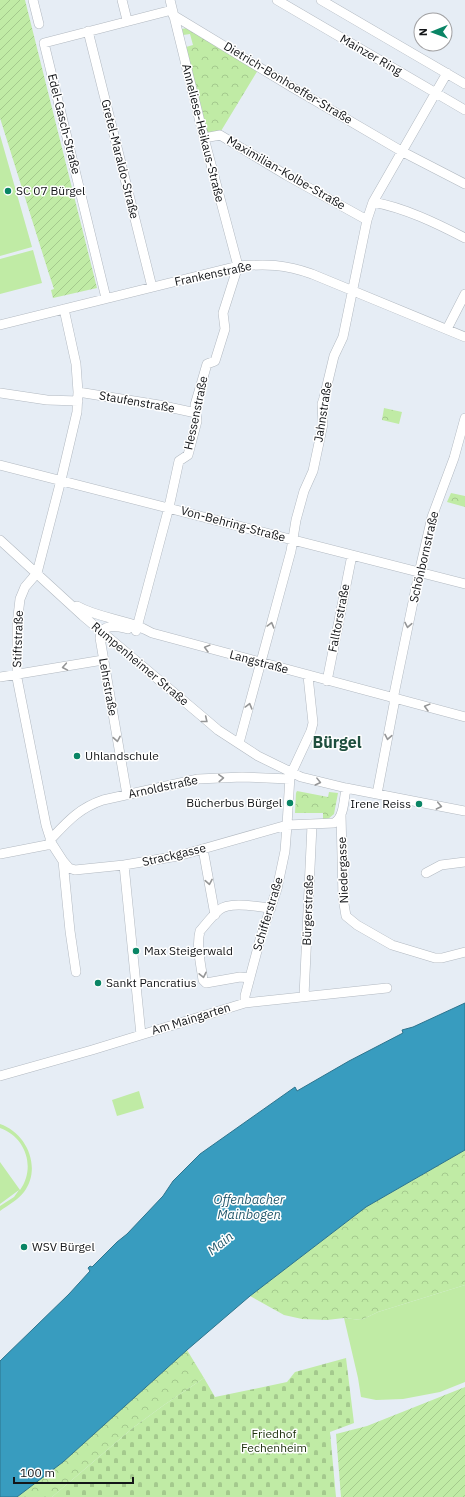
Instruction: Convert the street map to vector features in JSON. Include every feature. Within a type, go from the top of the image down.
[{"type":"street","points":[[33,0],[39,24]]},
{"type":"street","points":[[122,0],[127,20]]},
{"type":"street","name":"Anneliese-Heikaus-Straße","points":[[170,0],[204,138],[238,266]]},
{"type":"street","name":"Mainzer Ring","points":[[277,0],[465,110]]},
{"type":"street","name":"Mainzer Ring","points":[[321,0],[465,84]]},
{"type":"street","points":[[88,31],[127,20],[172,12]]},
{"type":"street","name":"Dietrich-Bonhoeffer-Straße","points":[[172,12],[290,86],[403,152],[465,184]]},
{"type":"street","name":"Edel-Gasch-Straße","points":[[88,31],[44,43],[106,298]]},
{"type":"street","name":"Gretel-Maraldo-Straße","points":[[88,31],[152,287]]},
{"type":"street","name":"Jahnstraße","points":[[239,743],[291,551],[296,520],[304,491],[313,471],[323,424],[322,404],[334,356],[344,337],[367,220],[373,202],[447,74]]},
{"type":"street","name":"Maximilian-Kolbe-Straße","points":[[204,138],[220,135],[286,175],[367,220]]},
{"type":"street","points":[[373,202],[397,208],[439,225],[465,238]]},
{"type":"street","name":"Frankenstraße","points":[[0,325],[238,266],[267,264],[287,266],[312,274],[465,337]]},
{"type":"street","name":"Hessenstraße","points":[[137,628],[169,507],[179,462],[188,455],[197,421],[195,405],[207,364],[215,361],[225,329],[223,313],[238,266]]},
{"type":"street","points":[[447,329],[465,294]]},
{"type":"street","name":"Stiftstraße","points":[[64,309],[75,357],[78,397],[76,421],[37,573],[24,587],[20,600],[17,625],[16,675],[43,810],[51,842],[63,861],[76,972]]},
{"type":"street","name":"Staufenstraße","points":[[0,394],[47,400],[78,397],[159,405],[196,413]]},
{"type":"street","name":"Schönbornstraße","points":[[376,794],[419,573],[434,512],[454,458],[465,418]]},
{"type":"street","name":"Von-Behring-Straße","points":[[0,465],[169,507],[465,584]]},
{"type":"street","name":"Rumpenheimer Straße","points":[[0,540],[101,632],[204,718],[258,756],[290,776]]},
{"type":"street","name":"Falltorstraße","points":[[326,681],[352,555]]},
{"type":"street","name":"Langstraße","points":[[59,593],[84,610],[152,633],[326,681],[465,717]]},
{"type":"street","points":[[101,632],[106,627],[111,626],[137,628]]},
{"type":"street","name":"Lehrstraße","points":[[101,632],[100,638],[103,660],[127,795]]},
{"type":"street","points":[[0,677],[103,660]]},
{"type":"street","points":[[308,676],[313,723],[311,731],[290,776],[465,811]]},
{"type":"street","name":"Arnoldstraße","points":[[51,842],[72,817],[84,808],[103,800],[198,779],[290,776]]},
{"type":"street","name":"Schifferstraße","points":[[245,1003],[245,996],[261,936],[271,908],[283,860],[290,776]]},
{"type":"street","name":"Niedergasse","points":[[346,788],[341,812],[343,898],[345,912],[350,920],[379,939],[392,945],[435,958],[442,958],[465,952]]},
{"type":"street","name":"Strackgasse","points":[[63,861],[69,868],[75,870],[124,865],[178,856],[286,825],[334,824],[338,820],[341,812]]},
{"type":"street","name":"Bürgerstraße","points":[[304,996],[312,825]]},
{"type":"street","points":[[0,854],[51,842]]},
{"type":"street","points":[[203,849],[215,914]]},
{"type":"street","points":[[426,873],[441,865],[465,862]]},
{"type":"street","points":[[124,865],[141,1035]]},
{"type":"street","points":[[250,978],[240,977],[206,983],[203,980],[199,947],[200,931],[215,914],[229,906],[237,905],[271,908]]},
{"type":"street","name":"Am Maingarten","points":[[0,1076],[92,1050],[245,1003],[387,988]]},
{"type":"green space","points":[[0,0],[25,0],[97,288],[53,298],[51,290],[54,289],[0,118]]},
{"type":"green space","points":[[187,28],[258,70],[221,131],[211,134],[207,131],[186,47],[193,45],[190,34],[183,35],[182,29]]},
{"type":"green space","name":"SC 07 Bürgel","points":[[0,135],[32,247],[0,256]]},
{"type":"green space","points":[[33,250],[42,283],[0,294],[0,259]]},
{"type":"green space","points":[[384,408],[402,412],[399,424],[382,420]]},
{"type":"green space","points":[[451,493],[465,496],[465,507],[447,502]]},
{"type":"green space","points":[[297,791],[328,797],[329,792],[338,793],[334,814],[328,819],[323,819],[323,813],[295,813]]},
{"type":"green space","points":[[139,1091],[144,1108],[117,1116],[112,1100]]},
{"type":"green space","points":[[0,1124],[18,1135],[24,1143],[29,1152],[32,1173],[29,1183],[22,1195],[0,1211],[0,1206],[14,1197],[19,1190],[0,1204],[0,1162],[20,1190],[25,1181],[28,1163],[22,1146],[9,1132],[0,1128]]},
{"type":"green space","points":[[465,1150],[465,1285],[378,1312],[361,1320],[344,1318],[327,1320],[302,1319],[284,1315],[250,1296],[366,1207]]},
{"type":"green space","points":[[465,1285],[465,1382],[440,1392],[403,1399],[376,1400],[361,1397],[344,1318],[361,1320],[378,1312]]},
{"type":"green space","points":[[187,1350],[204,1378],[134,1427],[52,1497],[17,1497],[63,1462]]},
{"type":"green space","name":"Friedhof Fechenheim","points":[[346,1358],[354,1423],[330,1432],[336,1497],[52,1497],[134,1427],[204,1378],[215,1397],[287,1382],[295,1372]]},
{"type":"green space","points":[[465,1387],[465,1497],[341,1497],[336,1434],[367,1426]]},
{"type":"water","name":"Offenbacher Mainbogen","points":[[465,1003],[465,1150],[366,1207],[250,1296],[187,1350],[63,1462],[17,1497],[0,1497],[0,1361],[69,1294],[90,1271],[88,1268],[90,1266],[92,1267],[127,1234],[163,1196],[173,1181],[200,1154],[295,1087],[297,1091],[349,1061],[403,1033],[402,1030],[413,1027]]},
{"type":"place","name":"SC 07 Bürgel","points":[[8,191]]},
{"type":"place","name":"Uhlandschule","points":[[77,756]]},
{"type":"place","name":"Bücherbus Bürgel","points":[[290,803]]},
{"type":"place","name":"Irene Reiss","points":[[419,804]]},
{"type":"place","name":"Max Steigerwald","points":[[136,951]]},
{"type":"place","name":"Sankt Pancratius","points":[[98,983]]},
{"type":"place","name":"WSV Bürgel","points":[[24,1247]]},
{"type":"district","name":"Bürgel","points":[[337,742]]},
{"type":"water label","name":"Main","points":[[220,1243]]}]
